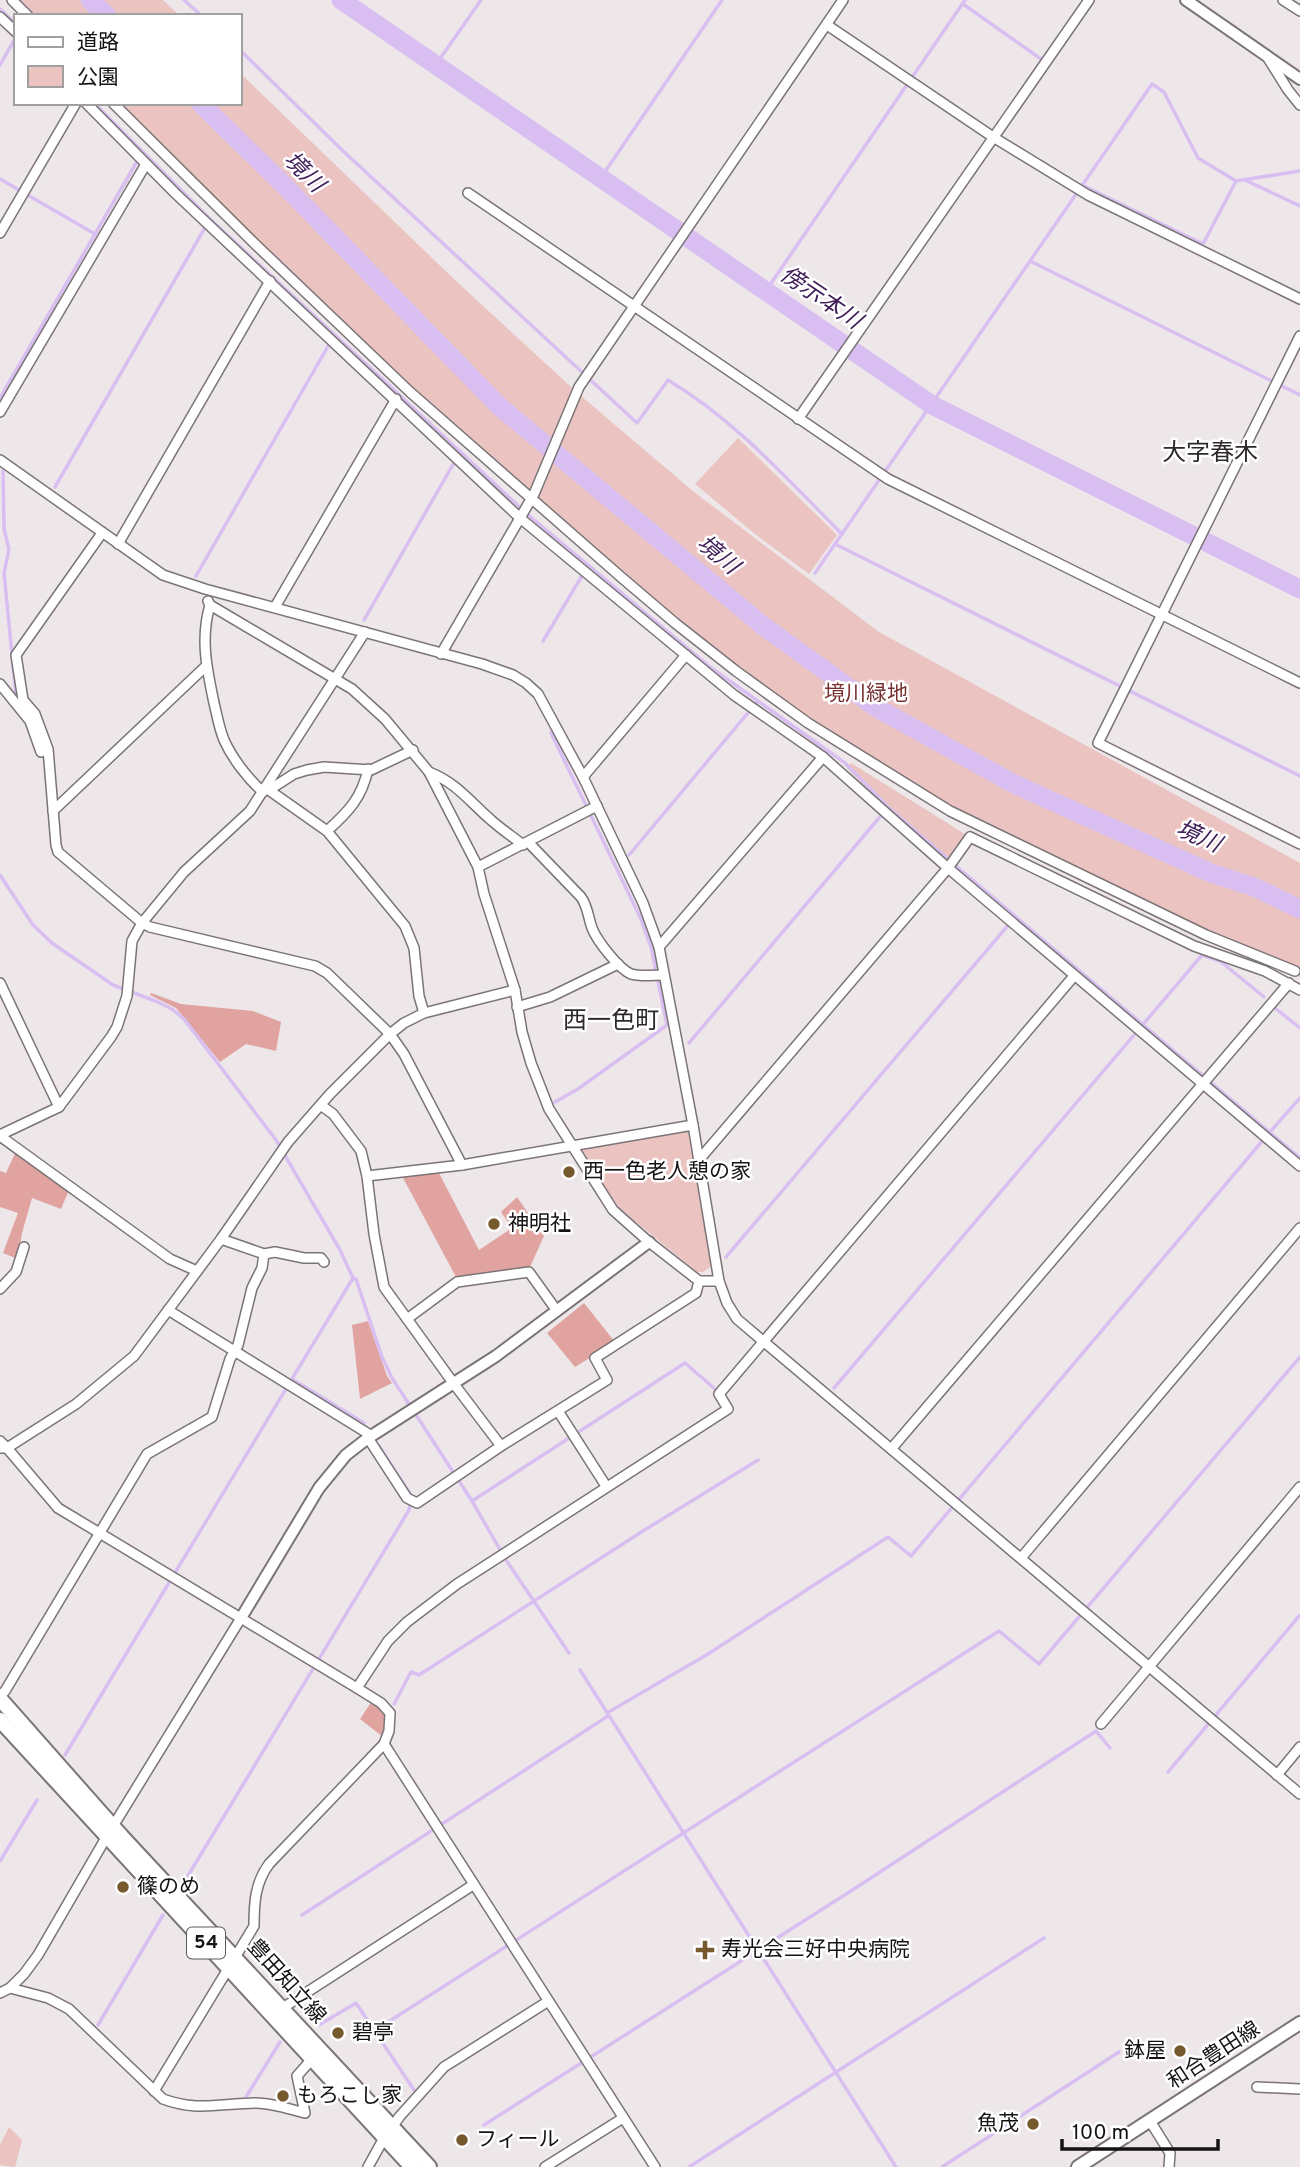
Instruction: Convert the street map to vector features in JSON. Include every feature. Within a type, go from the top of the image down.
[{"type":"main road","name":"豊田知立線","points":[[0,1697],[110,1832]]},
{"type":"main road","name":"豊田知立線","points":[[0,1720],[110,1832],[232,1963],[312,2059],[388,2133],[429,2167]]},
{"type":"main road","name":"豊田知立線","points":[[232,1963],[281,2009],[388,2133],[412,2167]]},
{"type":"main road","name":"和合豊田線","points":[[1078,2167],[1300,2023]]},
{"type":"street","points":[[12,0],[26,14]]},
{"type":"street","points":[[441,654],[531,499],[577,389],[843,0]]},
{"type":"street","points":[[798,419],[1089,0]]},
{"type":"street","points":[[1186,0],[1300,79]]},
{"type":"street","points":[[1284,0],[1300,12]]},
{"type":"street","points":[[0,17],[14,30]]},
{"type":"street","points":[[827,25],[993,137],[1088,195],[1300,299]]},
{"type":"street","points":[[1268,58],[1287,90],[1300,104]]},
{"type":"street","points":[[0,233],[75,105]]},
{"type":"street","points":[[88,105],[146,164],[520,518],[734,695],[823,757],[948,868],[1300,1166]]},
{"type":"street","points":[[115,105],[410,392],[569,533],[695,639],[808,723],[950,811],[1206,935],[1295,971]]},
{"type":"street","points":[[0,412],[146,164]]},
{"type":"street","points":[[468,192],[888,479],[1300,682]]},
{"type":"street","points":[[118,544],[270,281]]},
{"type":"street","points":[[1300,336],[1098,743],[1300,844]]},
{"type":"street","points":[[275,607],[396,399]]},
{"type":"street","points":[[0,460],[163,575],[205,589],[482,664],[513,675],[526,682],[538,694],[597,806],[643,903],[659,947],[719,1281],[727,1303],[737,1319],[1300,1794]]},
{"type":"street","points":[[41,752],[19,702],[16,655],[102,533]]},
{"type":"street","points":[[205,589],[209,605],[204,630],[206,666],[223,738],[253,784],[327,831],[405,926],[414,948],[419,996],[424,1013]]},
{"type":"street","points":[[209,605],[335,678],[368,701],[413,750],[429,772],[478,867],[515,990],[522,1032],[538,1084],[550,1109],[613,1210],[699,1281],[719,1281]]},
{"type":"street","points":[[197,1271],[170,1259],[0,1136],[59,1107],[117,1027],[129,984],[132,942],[142,923],[184,872],[250,811],[266,790],[365,632]]},
{"type":"street","points":[[583,777],[686,655]]},
{"type":"street","points":[[53,811],[206,666]]},
{"type":"street","points":[[0,684],[35,714],[48,750],[58,852],[150,927],[321,968],[390,1034],[404,1054],[462,1166]]},
{"type":"street","points":[[266,790],[294,774],[307,770],[368,769],[381,766],[413,750]]},
{"type":"street","points":[[659,947],[823,757]]},
{"type":"street","points":[[327,831],[354,806],[363,789],[368,769]]},
{"type":"street","points":[[429,772],[446,779],[490,819],[526,844],[581,897],[586,904],[594,932],[618,964],[631,973],[664,975]]},
{"type":"street","points":[[478,867],[597,806]]},
{"type":"street","points":[[698,1161],[948,868],[971,837],[1194,946],[1265,971],[1300,990]]},
{"type":"street","points":[[517,1007],[550,997],[618,964]]},
{"type":"street","points":[[357,1688],[388,1641],[407,1622],[457,1584],[729,1409],[719,1394],[1074,976]]},
{"type":"street","points":[[0,983],[59,1107]]},
{"type":"street","points":[[892,1448],[1289,983]]},
{"type":"street","points":[[4,1448],[76,1404],[134,1356],[221,1239],[288,1142],[390,1034],[424,1013],[515,990]]},
{"type":"street","points":[[322,1106],[333,1114],[361,1151],[384,1287],[501,1446]]},
{"type":"street","points":[[367,1176],[462,1166],[693,1125]]},
{"type":"street","points":[[1021,1558],[1300,1228]]},
{"type":"street","points":[[221,1239],[264,1254],[275,1252],[304,1258],[321,1258],[324,1262]]},
{"type":"street","points":[[0,1993],[10,1988],[38,1955],[319,1488],[346,1455],[496,1356],[649,1242]]},
{"type":"street","points":[[0,1289],[16,1272],[24,1247]]},
{"type":"street","points":[[0,1697],[147,1454],[212,1416],[238,1345],[252,1288],[262,1268],[264,1254]]},
{"type":"street","points":[[407,1319],[457,1282],[529,1272],[557,1311]]},
{"type":"street","points":[[168,1310],[370,1437],[407,1498],[417,1503],[501,1446],[607,1380],[595,1358],[696,1293],[699,1281]]},
{"type":"street","points":[[558,1411],[607,1486]]},
{"type":"street","points":[[0,1441],[58,1508],[357,1688],[381,1703],[390,1713],[389,1731],[384,1744],[260,1876],[255,1898],[254,1926],[154,2091]]},
{"type":"street","points":[[1101,1724],[1300,1488]]},
{"type":"street","points":[[384,1744],[655,2167]]},
{"type":"street","points":[[1277,1775],[1300,1747]]},
{"type":"street","points":[[281,2009],[473,1885]]},
{"type":"street","points":[[10,1988],[60,2003],[163,2099],[191,2107],[261,2103],[305,2113],[297,2076],[312,2059]]},
{"type":"street","points":[[368,2167],[400,2116],[444,2067],[547,2002]]},
{"type":"street","points":[[1257,2087],[1300,2089]]},
{"type":"street","points":[[545,2167],[623,2118]]},
{"type":"street","points":[[1150,2120],[1170,2153],[1170,2167]]},
{"type":"green space","points":[[14,0],[163,0],[178,14],[27,14]]},
{"type":"green space","name":"境川緑地","points":[[242,75],[457,282],[581,396],[694,492],[879,632],[1300,863],[1300,977],[978,825],[831,744],[671,626],[278,270],[114,105],[242,105]]},
{"type":"green space","points":[[738,438],[837,535],[809,574],[695,484]]},
{"type":"green space","points":[[851,763],[968,836],[947,863],[876,800],[847,768]]},
{"type":"green space","points":[[686,1129],[711,1264],[703,1272],[697,1272],[619,1208],[579,1149]]},
{"type":"green space","points":[[9,2127],[22,2140],[15,2167],[0,2165],[0,2145]]},
{"type":"shaded area","points":[[151,993],[181,1004],[253,1011],[281,1022],[276,1051],[246,1044],[220,1062],[176,1008],[150,995]]},
{"type":"shaded area","points":[[16,1151],[69,1190],[61,1209],[32,1198],[18,1259],[3,1253],[18,1213],[0,1207],[0,1171],[6,1173]]},
{"type":"shaded area","points":[[439,1173],[479,1250],[515,1226],[511,1221],[508,1222],[501,1212],[517,1197],[544,1236],[530,1267],[456,1277],[402,1176]]},
{"type":"shaded area","points":[[584,1303],[615,1342],[575,1367],[547,1333]]},
{"type":"shaded area","points":[[368,1321],[387,1376],[392,1383],[360,1399],[352,1325]]},
{"type":"shaded area","points":[[372,1701],[386,1714],[386,1732],[383,1737],[360,1719]]},
{"type":"waterway","name":"境川","points":[[90,0],[105,14]]},
{"type":"waterway","points":[[184,0],[200,14]]},
{"type":"waterway","name":"傍示本川","points":[[341,0],[932,405],[1300,589]]},
{"type":"waterway","points":[[435,66],[481,0]]},
{"type":"waterway","points":[[600,179],[722,0]]},
{"type":"waterway","points":[[765,292],[965,0]]},
{"type":"waterway","points":[[963,4],[1041,59]]},
{"type":"waterway","points":[[0,9],[14,22]]},
{"type":"waterway","points":[[0,65],[14,40]]},
{"type":"waterway","points":[[242,52],[342,150],[637,423],[668,380],[716,413],[738,432],[842,534]]},
{"type":"waterway","points":[[815,573],[1152,84],[1164,92],[1198,158],[1236,181],[1300,171]]},
{"type":"waterway","points":[[96,105],[210,219],[527,514],[710,667],[845,763],[888,807],[1300,1158]]},
{"type":"waterway","name":"境川","points":[[202,105],[285,186],[499,406],[762,625],[877,708],[1014,784],[1211,873],[1254,887],[1300,909]]},
{"type":"waterway","points":[[0,398],[139,158]]},
{"type":"waterway","points":[[0,179],[95,234]]},
{"type":"waterway","points":[[1245,180],[1300,206]]},
{"type":"waterway","points":[[1082,185],[1203,244],[1236,181]]},
{"type":"waterway","points":[[55,487],[206,226]]},
{"type":"waterway","points":[[1030,261],[1300,395]]},
{"type":"waterway","points":[[196,576],[331,341]]},
{"type":"waterway","points":[[364,620],[455,461]]},
{"type":"waterway","points":[[3,471],[4,529],[9,549],[4,573],[16,695]]},
{"type":"waterway","points":[[835,544],[1300,776]]},
{"type":"waterway","points":[[543,641],[583,574]]},
{"type":"waterway","points":[[629,855],[757,702]]},
{"type":"waterway","points":[[551,733],[640,917],[651,947],[667,1025],[578,1089],[555,1102]]},
{"type":"waterway","points":[[689,1043],[884,812]]},
{"type":"waterway","points":[[0,875],[33,925],[52,943],[113,985],[158,1002],[184,1019],[276,1140],[340,1250],[353,1278],[65,1755]]},
{"type":"waterway","points":[[726,1257],[1010,923]]},
{"type":"waterway","points":[[834,1388],[1202,955],[1220,961],[1264,997]]},
{"type":"waterway","points":[[1275,1008],[1300,1028]]},
{"type":"waterway","points":[[1269,1133],[1300,1098]]},
{"type":"waterway","points":[[607,1713],[708,1654],[888,1537],[911,1556],[1264,1139]]},
{"type":"waterway","points":[[353,1278],[356,1279],[382,1357],[392,1378],[472,1501],[506,1560],[569,1653]]},
{"type":"waterway","points":[[374,2031],[999,1631],[1039,1664],[1300,1357]]},
{"type":"waterway","points":[[472,1501],[685,1363],[715,1389]]},
{"type":"waterway","points":[[292,1379],[364,1423]]},
{"type":"waterway","points":[[186,1879],[409,1510],[412,1497],[379,1446]]},
{"type":"waterway","points":[[394,1704],[411,1672],[419,1675],[758,1460]]},
{"type":"waterway","points":[[1168,1772],[1300,1615]]},
{"type":"waterway","points":[[580,1670],[896,2167]]},
{"type":"waterway","points":[[302,1915],[608,1716]]},
{"type":"waterway","points":[[484,2125],[1096,1731],[1110,1748]]},
{"type":"waterway","points":[[0,1861],[37,1800]]},
{"type":"waterway","points":[[98,2025],[163,1915]]},
{"type":"waterway","points":[[689,2167],[1044,1938]]},
{"type":"waterway","points":[[319,2025],[356,2003],[414,2090]]},
{"type":"waterway","points":[[246,2097],[280,2042]]},
{"type":"waterway","points":[[942,2167],[1119,2052]]},
{"type":"place","name":"西一色老人憩の家","points":[[569,1172]]},
{"type":"place","name":"神明社","points":[[494,1224]]},
{"type":"place","name":"篠のめ","points":[[123,1887]]},
{"type":"place","name":"寿光会三好中央病院","points":[[705,1950]]},
{"type":"place","name":"碧亭","points":[[338,2033]]},
{"type":"place","name":"鉢屋","points":[[1180,2051]]},
{"type":"place","name":"もろこし家","points":[[283,2096]]},
{"type":"place","name":"魚茂","points":[[1033,2124]]},
{"type":"place","name":"フィール","points":[[462,2140]]},
{"type":"district","name":"大字春木","points":[[1210,454]]},
{"type":"district","name":"西一色町","points":[[611,1022]]}]
